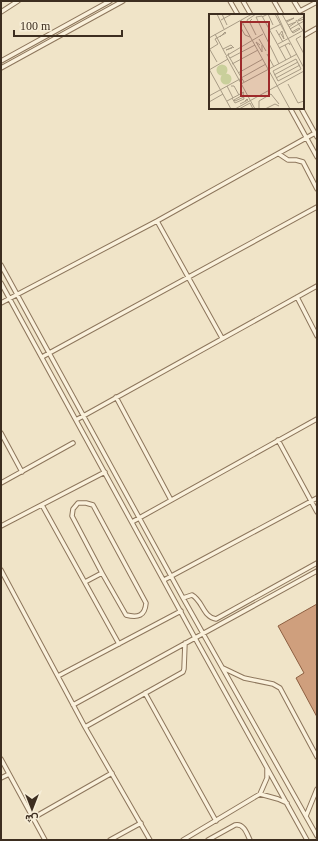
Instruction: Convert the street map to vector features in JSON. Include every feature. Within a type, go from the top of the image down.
[{"type":"lane","points":[[1,12],[18,1]]},
{"type":"lane","points":[[1,61],[110,1]]},
{"type":"lane","points":[[1,68],[123,1]]},
{"type":"lane","points":[[230,1],[237,14]]},
{"type":"lane","points":[[243,1],[250,14]]},
{"type":"lane","points":[[274,1],[281,14]]},
{"type":"lane","points":[[294,1],[300,11],[317,2]]},
{"type":"lane","points":[[304,35],[317,28]]},
{"type":"lane","points":[[291,109],[317,157]]},
{"type":"lane","points":[[1,303],[157,221],[306,138],[316,135],[302,109]]},
{"type":"lane","points":[[279,154],[288,160],[303,162],[317,189]]},
{"type":"lane","points":[[42,357],[317,207]]},
{"type":"lane","points":[[157,221],[222,338]]},
{"type":"lane","points":[[1,265],[183,598],[317,836]]},
{"type":"lane","points":[[1,283],[307,840]]},
{"type":"lane","points":[[76,420],[317,286]]},
{"type":"lane","points":[[297,297],[317,336]]},
{"type":"lane","points":[[116,397],[171,500]]},
{"type":"lane","points":[[132,522],[317,419]]},
{"type":"lane","points":[[1,433],[22,472]]},
{"type":"lane","points":[[278,440],[317,512]]},
{"type":"lane","points":[[1,483],[73,443]]},
{"type":"lane","points":[[1,526],[105,472]]},
{"type":"lane","points":[[164,580],[317,498]]},
{"type":"lane","points":[[78,503],[93,505],[146,603],[146,610],[140,615],[133,617],[126,615],[102,573],[72,516],[73,509],[78,503]]},
{"type":"lane","points":[[42,505],[119,644]]},
{"type":"lane","points":[[183,598],[192,596],[197,598],[208,615],[216,619],[317,563]]},
{"type":"lane","points":[[1,570],[85,727],[150,840]]},
{"type":"lane","points":[[73,704],[317,571]]},
{"type":"lane","points":[[85,582],[102,573]]},
{"type":"lane","points":[[58,676],[181,611]]},
{"type":"lane","points":[[85,727],[183,672],[185,643]]},
{"type":"lane","points":[[223,668],[244,678],[274,684],[280,688],[317,756]]},
{"type":"lane","points":[[144,693],[216,822]]},
{"type":"lane","points":[[1,759],[45,840]]},
{"type":"lane","points":[[183,840],[216,822],[260,794],[267,778],[267,766]]},
{"type":"lane","points":[[33,818],[112,773]]},
{"type":"lane","points":[[1,778],[9,774]]},
{"type":"lane","points":[[306,816],[317,789]]},
{"type":"lane","points":[[260,794],[278,799],[288,804]]},
{"type":"lane","points":[[110,840],[141,823]]},
{"type":"lane","points":[[208,840],[239,824],[242,826],[250,840]]},
{"type":"building","points":[[317,604],[317,717],[296,678],[304,673],[278,626]]}]
